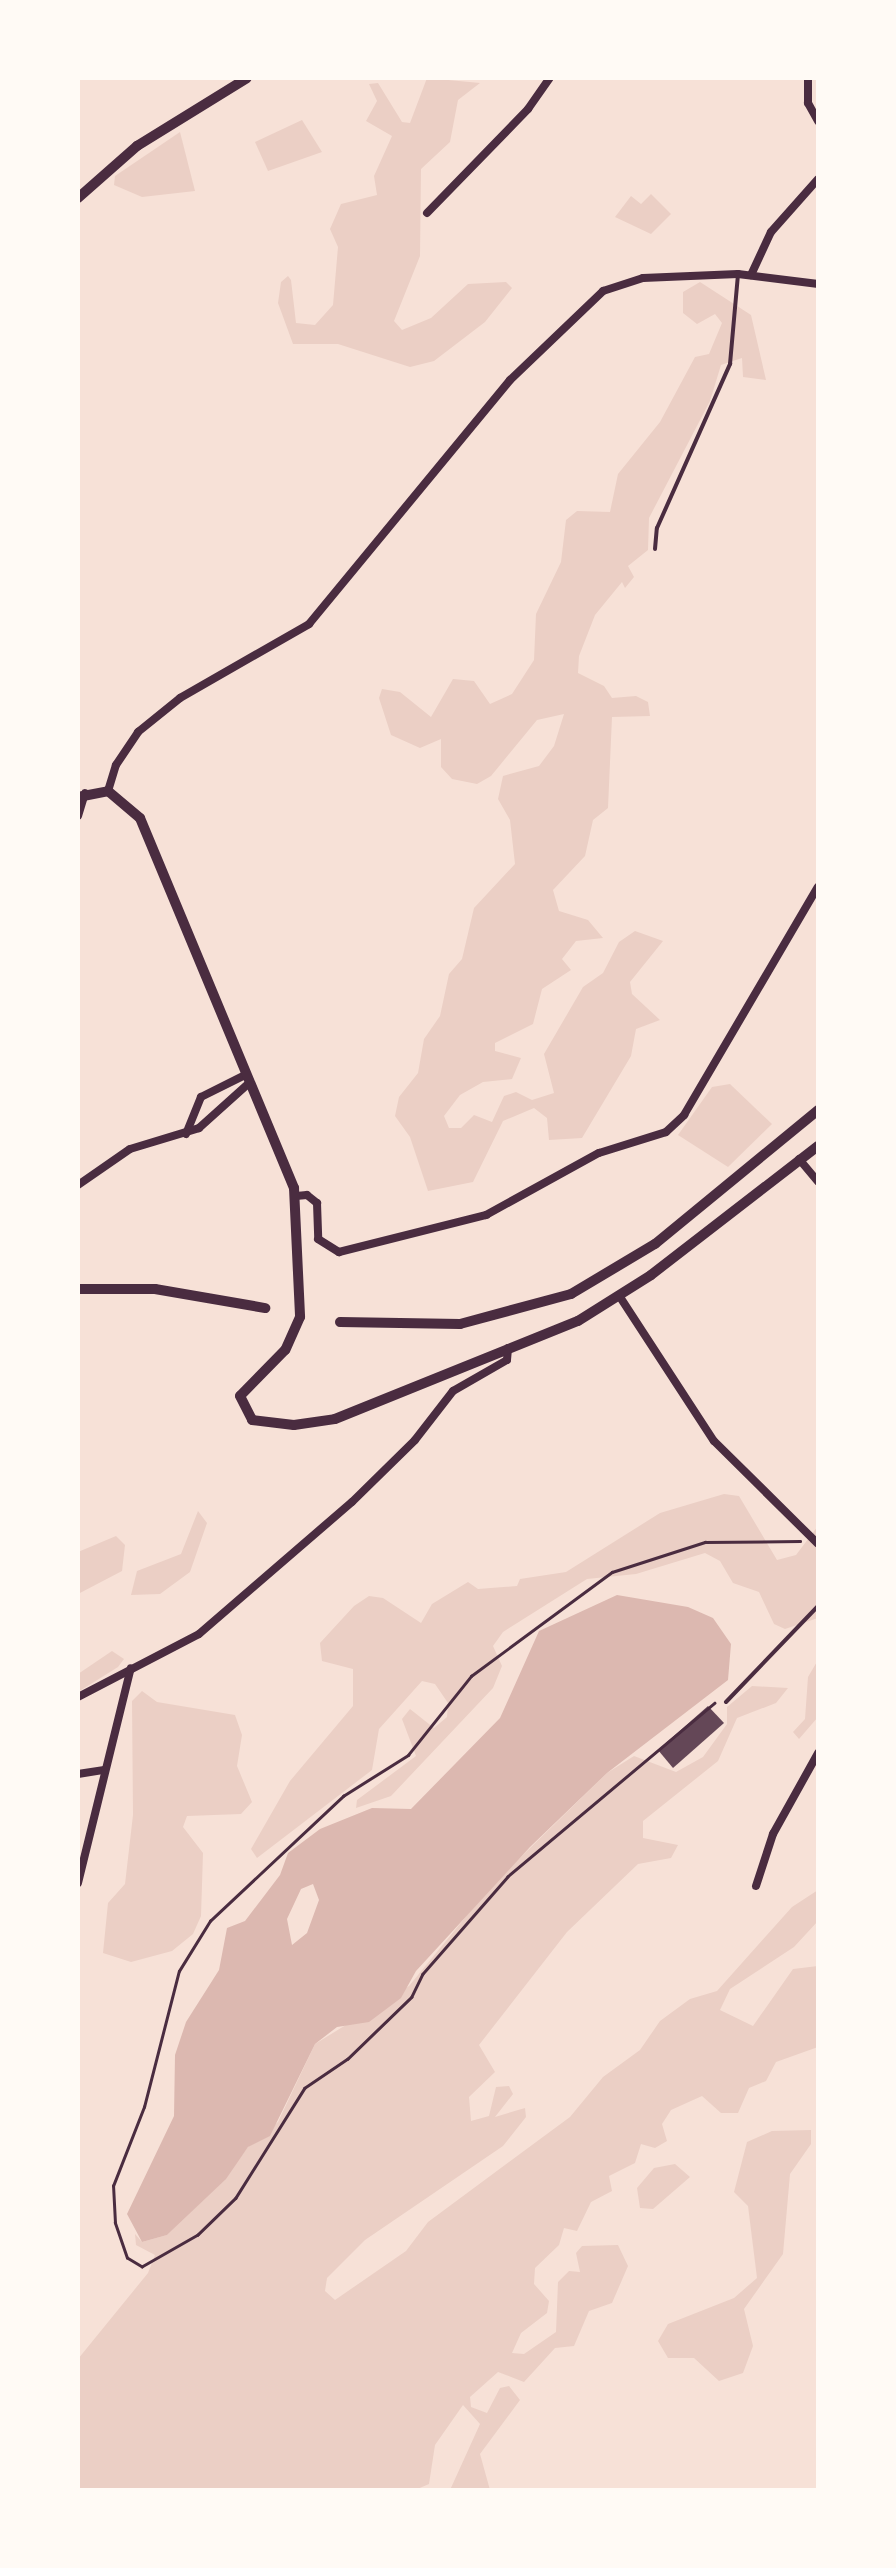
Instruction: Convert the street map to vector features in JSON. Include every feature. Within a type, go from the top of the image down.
[{"type":"street","points":[[78,198],[138,146],[247,78]]},
{"type":"street","points":[[427,212],[518,120],[550,78]]},
{"type":"street","points":[[808,78],[808,103],[818,121]]},
{"type":"street","points":[[751,275],[771,232],[818,179]]},
{"type":"street","points":[[108,790],[138,732],[180,698],[309,624],[510,380],[589,302],[618,284],[644,278],[738,274],[818,284]]},
{"type":"street","points":[[78,816],[82,795],[108,790],[130,804],[144,827],[296,1196],[300,1317],[285,1350],[242,1392],[249,1418],[288,1425],[335,1419],[620,1298],[798,1157],[818,1146]]},
{"type":"street","points":[[296,1196],[307,1195],[317,1204],[318,1240],[339,1252],[486,1215],[599,1153],[666,1132],[684,1114],[818,888]]},
{"type":"street","points":[[78,1185],[130,1149],[186,1134],[247,1079]]},
{"type":"street","points":[[186,1134],[201,1098],[247,1079]]},
{"type":"street","points":[[340,1322],[460,1324],[571,1294],[655,1244],[818,1110]]},
{"type":"street","points":[[798,1157],[818,1182]]},
{"type":"street","points":[[78,1289],[155,1289],[265,1308]]},
{"type":"street","points":[[620,1298],[714,1441],[817,1542]]},
{"type":"street","points":[[78,1696],[180,1646],[237,1601],[352,1502],[415,1440],[453,1391],[508,1360],[508,1347]]},
{"type":"street","points":[[78,1883],[131,1668]]},
{"type":"street","points":[[756,1886],[773,1834],[818,1754]]},
{"type":"street","points":[[78,1774],[103,1770]]},
{"type":"lane","points":[[655,549],[657,528],[730,364],[738,274]]},
{"type":"lane","points":[[726,1702],[818,1606]]},
{"type":"path","points":[[726,1702],[707,1704],[508,1877],[458,1942],[423,1974],[412,1996],[348,2059],[305,2088],[236,2198],[198,2234],[142,2267],[127,2258],[113,2186],[144,2107],[178,1971],[210,1921],[343,1796],[408,1755],[471,1676],[612,1572],[705,1542],[817,1542]]},
{"type":"shaded area","points":[[427,78],[480,83],[458,100],[450,142],[421,169],[420,256],[394,321],[402,330],[431,318],[468,284],[506,282],[512,288],[485,322],[434,361],[410,367],[338,344],[293,344],[278,303],[281,282],[288,276],[291,280],[296,323],[315,325],[333,305],[338,247],[330,229],[341,204],[377,195],[374,176],[392,136],[366,121],[377,101],[369,84],[378,83],[402,122],[410,123]]},
{"type":"shaded area","points":[[302,120],[322,152],[268,171],[255,142]]},
{"type":"shaded area","points":[[180,132],[195,191],[142,197],[114,185],[115,176]]},
{"type":"shaded area","points":[[651,194],[671,214],[651,234],[615,217],[631,196],[641,204]]},
{"type":"shaded area","points":[[700,282],[751,315],[766,380],[743,377],[742,358],[721,365],[710,401],[649,518],[648,550],[628,566],[634,577],[625,588],[622,582],[595,615],[579,656],[578,673],[604,686],[612,698],[636,696],[648,702],[650,716],[612,717],[608,808],[593,820],[585,856],[553,890],[559,911],[588,920],[603,938],[576,941],[562,959],[571,970],[542,989],[533,1024],[495,1043],[495,1051],[521,1058],[512,1079],[483,1082],[460,1095],[444,1116],[449,1128],[461,1128],[474,1115],[492,1122],[504,1096],[516,1092],[532,1100],[554,1093],[544,1054],[583,987],[603,973],[619,942],[635,931],[663,941],[630,982],[632,994],[660,1020],[636,1029],[631,1056],[582,1138],[549,1140],[547,1118],[534,1108],[503,1121],[473,1182],[428,1191],[410,1137],[395,1116],[399,1097],[418,1073],[424,1039],[440,1016],[449,974],[462,959],[474,908],[515,864],[510,820],[498,799],[503,776],[539,766],[554,746],[564,714],[537,720],[491,776],[477,784],[452,779],[441,767],[441,739],[420,748],[391,735],[379,698],[382,689],[400,692],[431,717],[453,679],[474,681],[490,704],[512,694],[534,660],[536,614],[561,562],[566,520],[577,511],[610,512],[618,474],[660,422],[695,357],[709,354],[722,323],[715,314],[697,324],[683,313],[683,292]]},
{"type":"shaded area","points":[[730,1084],[772,1124],[728,1167],[678,1135],[712,1087]]},
{"type":"shaded area","points":[[724,1494],[739,1496],[777,1560],[796,1555],[818,1526],[818,1618],[785,1629],[774,1624],[759,1592],[733,1583],[720,1561],[705,1553],[636,1574],[587,1579],[503,1632],[493,1646],[502,1666],[493,1688],[391,1796],[356,1808],[357,1800],[416,1756],[402,1719],[410,1709],[434,1728],[447,1717],[448,1703],[435,1684],[422,1681],[379,1729],[372,1770],[257,1858],[251,1849],[290,1781],[353,1706],[353,1669],[322,1661],[320,1643],[354,1606],[369,1596],[383,1598],[421,1623],[432,1604],[468,1582],[478,1589],[517,1586],[520,1579],[566,1572],[660,1513]]},
{"type":"shaded area","points":[[198,1511],[207,1523],[190,1572],[160,1594],[131,1595],[137,1571],[181,1554]]},
{"type":"shaded area","points":[[116,1536],[125,1545],[122,1571],[78,1594],[78,1552]]},
{"type":"shaded area","points":[[617,1595],[688,1607],[713,1618],[731,1644],[728,1680],[607,1773],[530,1847],[416,1971],[401,1998],[369,2022],[337,2027],[315,2044],[270,2136],[248,2147],[226,2179],[167,2235],[142,2242],[127,2214],[174,2116],[175,2055],[186,2022],[219,1970],[227,1928],[245,1921],[280,1875],[288,1853],[320,1829],[372,1808],[411,1809],[500,1718],[539,1631]],"holes":[[[313,1884],[319,1900],[307,1933],[292,1945],[287,1919],[301,1889]]]},
{"type":"shaded area","points":[[112,1651],[124,1659],[118,1667],[78,1692],[78,1674]]},
{"type":"shaded area","points":[[818,1660],[818,1717],[799,1739],[793,1732],[805,1719],[808,1677]]},
{"type":"shaded area","points":[[752,1686],[788,1688],[776,1703],[737,1718],[718,1761],[643,1821],[643,1838],[678,1845],[671,1858],[638,1864],[567,1932],[479,2045],[495,2072],[469,2097],[471,2121],[489,2116],[496,2087],[509,2086],[513,2094],[495,2117],[525,2108],[526,2117],[503,2146],[365,2240],[327,2278],[325,2291],[335,2300],[406,2251],[428,2222],[570,2117],[603,2077],[640,2050],[660,2021],[690,1999],[717,1991],[792,1907],[818,1890],[818,1921],[794,1947],[730,1989],[720,2010],[753,2026],[793,1969],[818,1966],[818,2047],[776,2062],[766,2081],[749,2088],[738,2113],[721,2113],[702,2096],[671,2110],[662,2124],[667,2141],[655,2148],[641,2144],[635,2163],[609,2176],[612,2191],[591,2202],[577,2231],[564,2228],[559,2245],[535,2268],[534,2284],[549,2301],[547,2313],[521,2333],[512,2353],[524,2354],[556,2332],[558,2282],[569,2271],[580,2272],[576,2253],[582,2246],[618,2245],[628,2266],[612,2303],[589,2311],[574,2346],[555,2348],[524,2382],[498,2372],[470,2397],[471,2407],[487,2413],[500,2388],[509,2386],[520,2400],[480,2454],[490,2490],[450,2490],[480,2424],[463,2405],[435,2445],[429,2484],[415,2490],[78,2490],[78,2359],[148,2273],[155,2255],[136,2245],[135,2234],[142,2242],[167,2235],[220,2184],[248,2147],[278,2122],[315,2044],[409,1986],[491,1886],[607,1773],[634,1756],[676,1772],[703,1757],[727,1724],[727,1707]]},
{"type":"shaded area","points":[[142,1691],[157,1702],[235,1715],[242,1735],[237,1766],[252,1802],[241,1814],[187,1816],[183,1827],[203,1853],[201,1916],[193,1934],[172,1951],[131,1962],[103,1953],[108,1903],[125,1884],[133,1815],[132,1701]]},
{"type":"shaded area","points":[[811,2130],[811,2144],[790,2174],[783,2254],[744,2309],[753,2346],[743,2373],[719,2381],[694,2358],[668,2358],[658,2341],[668,2324],[734,2298],[757,2278],[748,2206],[734,2192],[747,2142],[772,2131]]},
{"type":"shaded area","points":[[675,2164],[690,2177],[653,2209],[640,2208],[637,2188],[654,2168]]},
{"type":"building","points":[[708,1706],[724,1723],[673,1768],[658,1750]]}]
